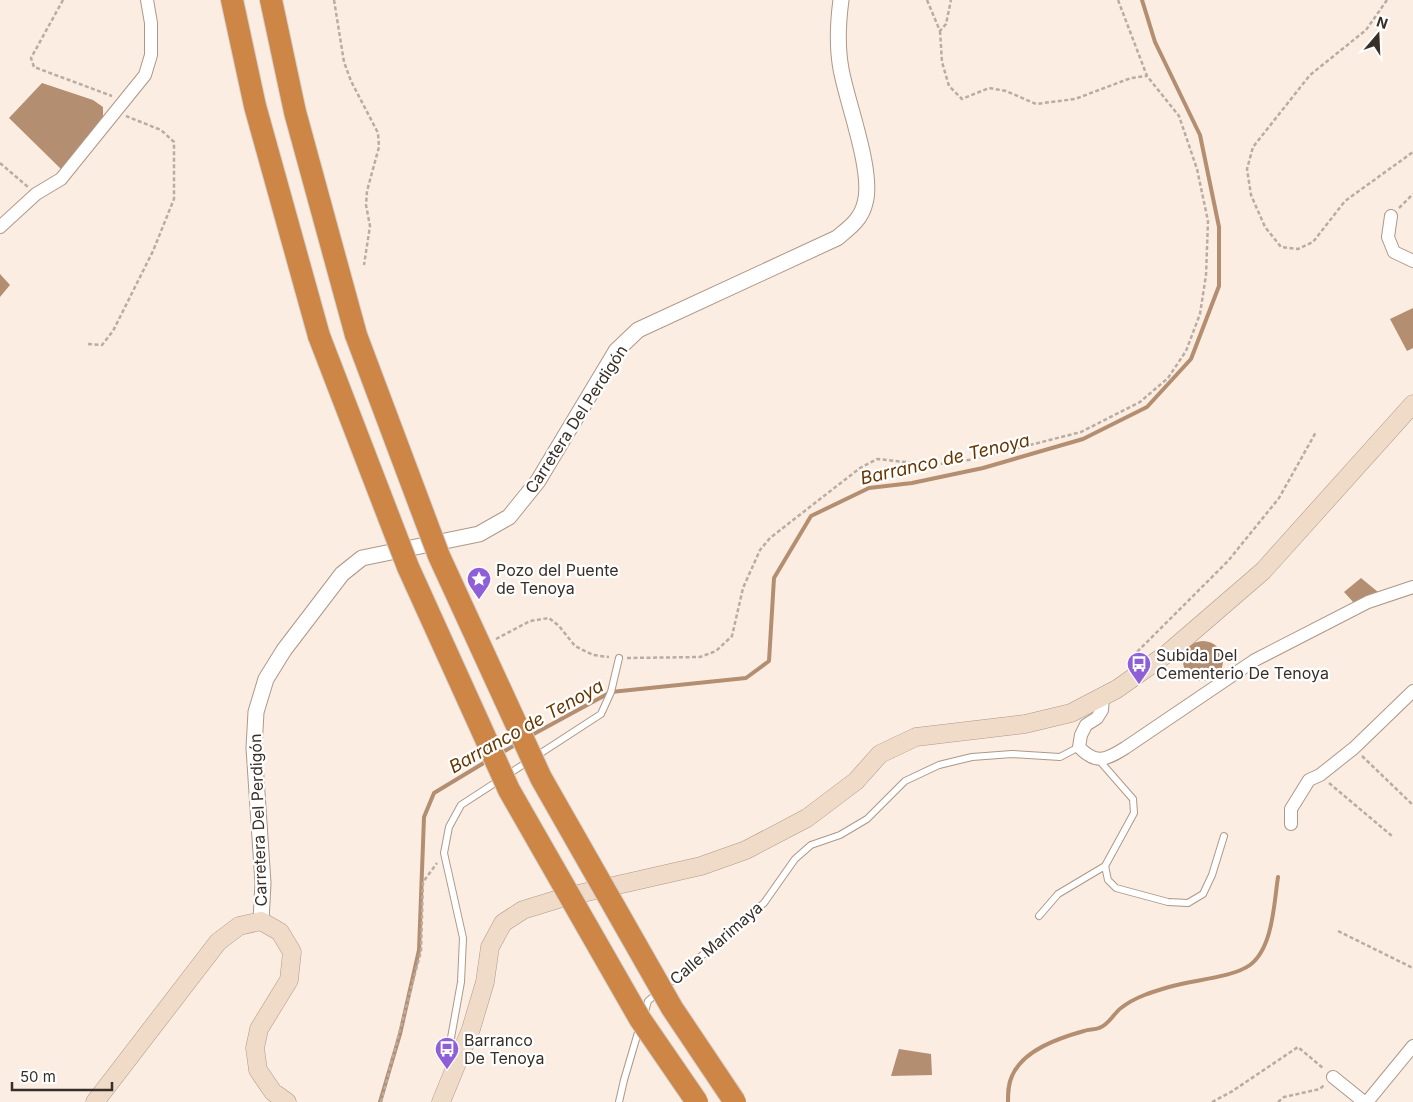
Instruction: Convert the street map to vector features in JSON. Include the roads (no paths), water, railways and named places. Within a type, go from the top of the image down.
[{"type":"highway","points":[[232,0],[255,106],[319,336],[408,567],[509,790],[640,1019],[697,1102]]},
{"type":"highway","points":[[271,0],[295,112],[356,335],[439,556],[541,778],[672,1008],[735,1102]]},
{"type":"main road","points":[[442,1102],[472,1029],[485,982],[490,947],[503,923],[523,910],[565,896],[701,866],[746,850],[807,818],[856,781],[880,754],[916,737],[1026,724],[1071,713],[1117,689],[1168,653],[1263,572],[1413,404]]},
{"type":"main road","points":[[95,1102],[218,942],[239,926],[260,921],[280,932],[292,952],[288,980],[259,1028],[255,1048],[258,1070],[273,1092],[287,1102]]},
{"type":"street","points":[[0,227],[36,194],[61,179],[145,75],[152,55],[151,22],[147,0]]},
{"type":"street","name":"Carretera Del Perdigón","points":[[260,921],[263,883],[254,748],[256,712],[266,679],[284,650],[342,574],[362,558],[479,534],[509,517],[538,482],[616,351],[638,330],[837,238],[856,222],[865,203],[867,176],[841,67],[838,19],[841,0]]},
{"type":"street","points":[[1390,216],[1388,238],[1394,252],[1413,261]]},
{"type":"street","points":[[1102,697],[1102,710],[1097,718],[1086,725],[1081,735],[1079,747],[1087,755],[1098,759],[1109,758],[1125,748],[1255,660],[1368,602],[1413,586]]},
{"type":"street","points":[[1291,824],[1291,809],[1308,780],[1320,775],[1354,748],[1413,691]]},
{"type":"street","points":[[1333,1077],[1366,1102],[1413,1046]]},
{"type":"lane","points":[[456,1069],[449,1049],[461,982],[462,938],[444,853],[449,827],[461,805],[601,714],[611,692],[620,658]]},
{"type":"lane","name":"Calle Marimaya","points":[[619,1102],[648,1000],[764,903],[795,859],[811,845],[840,834],[867,819],[905,781],[939,765],[972,757],[1012,754],[1060,757],[1079,747]]},
{"type":"lane","points":[[1039,916],[1058,894],[1105,866],[1134,813],[1133,799],[1098,759]]},
{"type":"lane","points":[[1105,866],[1108,880],[1116,888],[1168,902],[1188,902],[1203,894],[1212,875],[1224,836]]},
{"type":"waterway","name":"Barranco de Tenoya","points":[[530,736],[611,692],[746,678],[769,661],[774,578],[811,516],[869,488],[912,483],[983,468],[1083,439],[1147,407],[1191,359],[1219,286],[1219,227],[1200,135],[1155,42],[1142,0]]},
{"type":"waterway","name":"Barranco de Tenoya","points":[[501,753],[517,744]]},
{"type":"waterway","name":"Barranco de Tenoya","points":[[380,1102],[400,1034],[419,950],[424,817],[434,793],[487,761]]},
{"type":"waterway","points":[[1008,1102],[1010,1082],[1017,1067],[1024,1059],[1043,1046],[1064,1037],[1102,1027],[1121,1008],[1144,995],[1178,985],[1233,973],[1250,965],[1264,948],[1268,937],[1278,877]]},
{"type":"place","name":"Pozo del Puente de Tenoya","points":[[479,600]]},
{"type":"place","name":"Subida Del Cementerio De Tenoya","points":[[1139,685]]},
{"type":"place","name":"Barranco De Tenoya","points":[[447,1070]]}]
